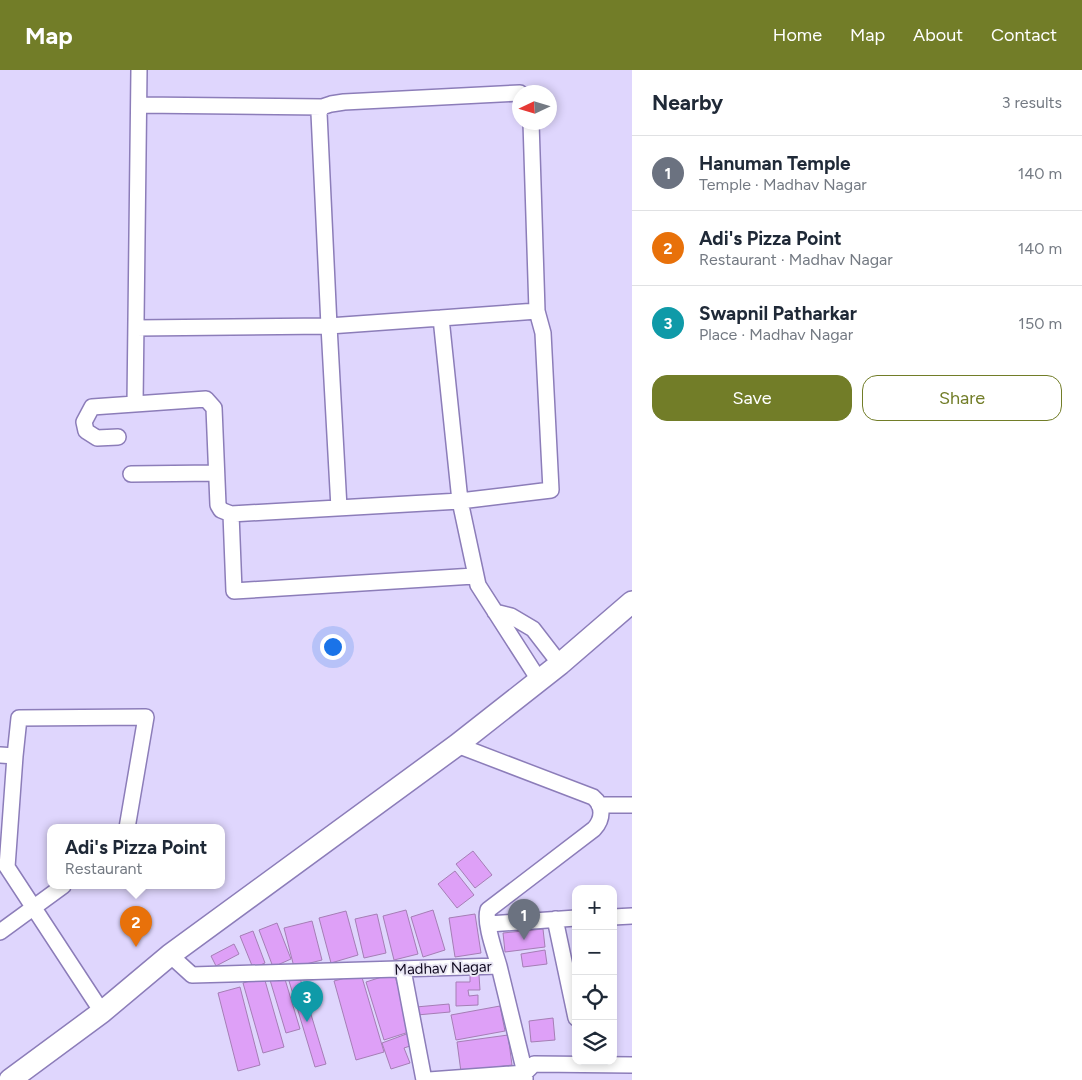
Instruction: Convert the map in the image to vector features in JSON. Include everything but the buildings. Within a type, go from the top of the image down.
[{"type":"main road","points":[[11,1080],[102,1012],[170,955],[457,745],[560,664],[632,602]]},
{"type":"street","points":[[135,404],[139,70]]},
{"type":"street","points":[[138,105],[322,107],[344,102],[512,93]]},
{"type":"street","points":[[322,107],[318,113],[339,508]]},
{"type":"street","points":[[118,438],[97,438],[86,431],[84,422],[92,407],[206,399],[214,408],[218,504],[221,510],[231,514],[460,501],[551,490],[543,333],[537,311],[531,130]]},
{"type":"street","points":[[136,328],[329,326],[537,311]]},
{"type":"street","points":[[441,318],[460,501],[474,576],[539,680]]},
{"type":"street","points":[[131,474],[216,473]]},
{"type":"street","points":[[231,514],[234,591],[474,576]]},
{"type":"street","points":[[495,612],[512,616],[533,629],[560,664]]},
{"type":"street","points":[[102,1012],[6,867],[19,718],[146,718],[128,824]]},
{"type":"street","points":[[457,745],[593,797],[599,805],[602,812],[598,824],[488,910],[487,914],[489,924],[572,918]]},
{"type":"street","points":[[0,755],[16,756]]},
{"type":"street","points":[[599,805],[632,805]]},
{"type":"street","points":[[0,932],[59,889]]},
{"type":"street","points":[[617,917],[632,916]]},
{"type":"street","points":[[555,919],[572,999]]},
{"type":"street","name":"Madhav Nagar","points":[[170,955],[192,975],[499,966],[489,924]]},
{"type":"street","points":[[499,966],[525,1076]]},
{"type":"street","points":[[403,970],[424,1080]]},
{"type":"street","points":[[525,1076],[534,1064],[572,1063]]},
{"type":"street","points":[[617,1064],[632,1065]]},
{"type":"street","points":[[428,1080],[525,1076]]},
{"type":"place","name":"Hanuman Temple","points":[[524,940]]},
{"type":"place","name":"Adi's Pizza Point","points":[[136,947]]},
{"type":"place","name":"Swapnil Patharkar","points":[[307,1022]]}]
